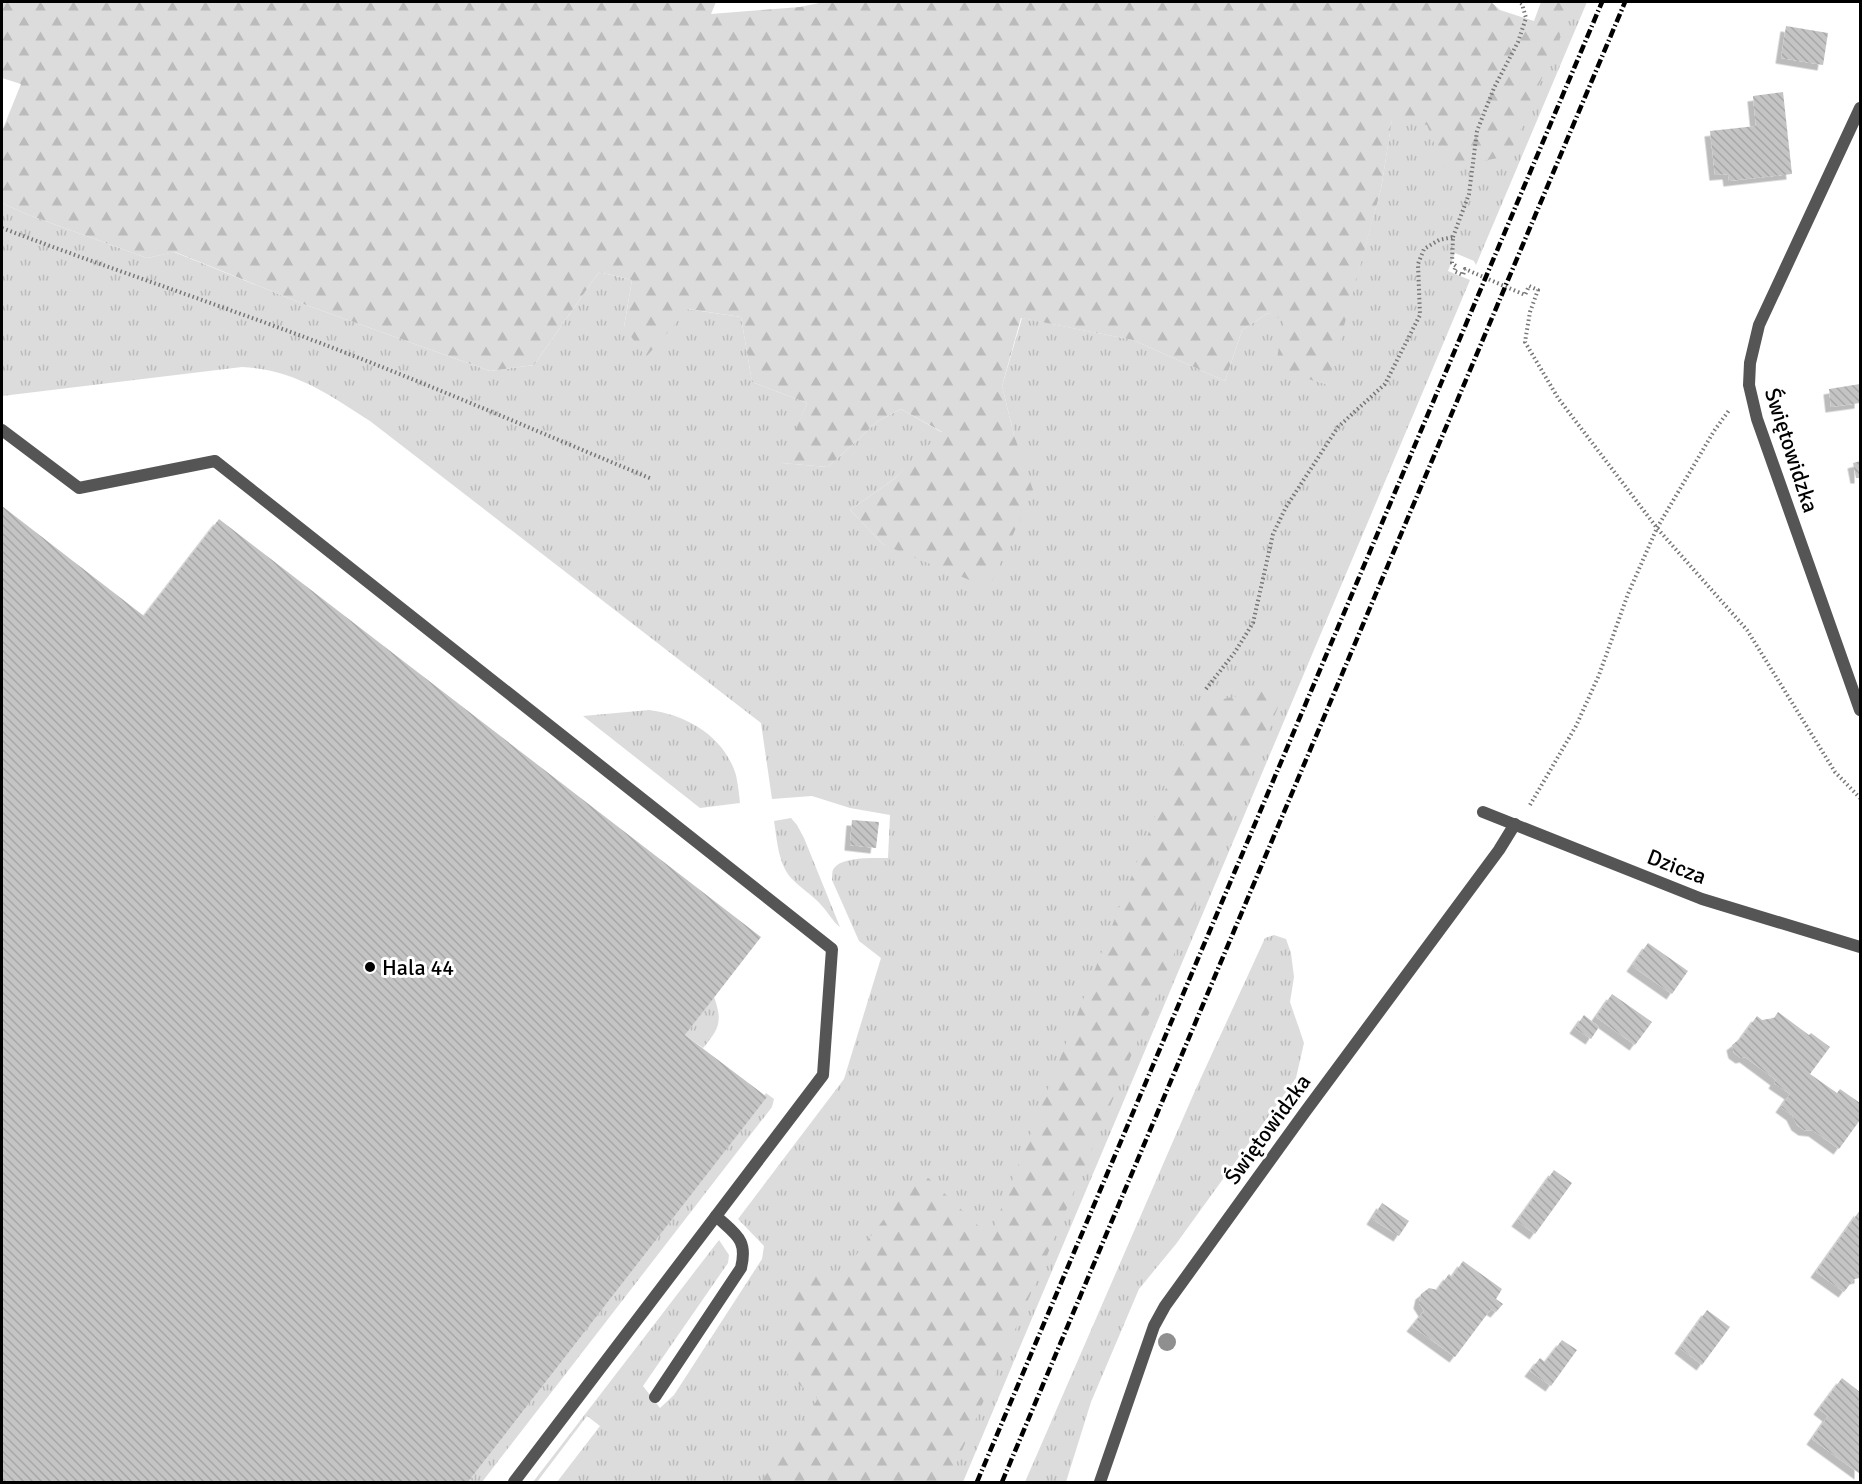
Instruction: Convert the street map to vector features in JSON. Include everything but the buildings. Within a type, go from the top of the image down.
[{"type":"street","name":"Świętowidzka","points":[[1860,108],[1760,325],[1750,363],[1749,385],[1757,420],[1860,710]]},
{"type":"street","points":[[2,430],[79,488],[215,461],[832,949],[823,1074],[514,1482]]},
{"type":"street","name":"Dzicza","points":[[1484,812],[1702,899],[1860,947]]},
{"type":"street","name":"Świętowidzka","points":[[1100,1482],[1154,1326],[1165,1306],[1515,825]]},
{"type":"street","points":[[655,1397],[741,1268],[744,1253],[741,1240],[716,1216]]},
{"type":"path","points":[[1519,2],[1522,4],[1526,18],[1518,42],[1494,88],[1478,131],[1469,194],[1453,237],[1452,263],[1456,266],[1454,271],[1463,275],[1465,269],[1525,295],[1529,286],[1538,290],[1530,312],[1525,342],[1557,398],[1657,528],[1748,630],[1835,772],[1860,798]]},
{"type":"path","points":[[2,228],[266,323],[410,378],[652,479]]},
{"type":"path","points":[[1206,689],[1235,652],[1253,623],[1273,534],[1286,507],[1338,427],[1385,384],[1420,315],[1418,264],[1424,249],[1439,240],[1453,237]]},
{"type":"path","points":[[1515,825],[1527,810],[1576,726],[1599,675],[1628,594],[1657,528],[1714,431],[1749,385]]},
{"type":"green space","points":[[2,2],[716,2],[711,14],[800,7],[824,2],[1491,2],[1500,10],[1534,21],[1541,2],[1574,2],[1509,156],[1444,168],[1427,125],[1392,120],[1381,189],[1328,385],[1275,369],[1284,320],[1268,313],[1242,330],[1225,381],[1133,340],[1021,318],[1002,386],[1014,435],[1033,490],[989,588],[884,545],[850,510],[894,479],[942,432],[901,409],[878,421],[828,467],[781,463],[807,403],[752,382],[741,317],[688,309],[646,357],[624,327],[632,280],[599,272],[534,365],[490,371],[306,305],[175,252],[147,258],[2,203],[2,131],[21,84],[2,78]]},
{"type":"green space","points":[[1543,2],[1587,2],[1476,265],[1474,261],[1455,253],[1448,271],[1470,280],[963,1482],[557,1482],[600,1426],[587,1416],[537,1482],[533,1482],[719,1240],[729,1255],[728,1263],[643,1386],[660,1408],[674,1395],[762,1259],[764,1246],[738,1219],[844,1079],[881,958],[859,941],[832,880],[833,871],[837,865],[850,860],[888,858],[890,815],[850,808],[812,796],[772,799],[761,723],[370,421],[309,385],[278,373],[242,367],[2,396],[2,203],[147,258],[174,252],[306,305],[490,371],[534,365],[599,272],[632,280],[624,327],[687,309],[741,317],[752,382],[807,403],[782,463],[828,467],[878,421],[901,409],[943,433],[894,479],[850,510],[884,545],[1014,435],[1002,386],[1022,318],[1133,340],[1225,381],[1242,330],[1268,313],[1284,319],[1327,385],[1381,189],[1392,119],[1535,23]]},
{"type":"green space","points":[[1287,686],[1035,1284],[948,1482],[761,1482],[818,1399],[787,1375],[794,1290],[812,1266],[837,1280],[921,1171],[990,1237],[1199,704]]},
{"type":"green space","points":[[649,710],[690,722],[723,749],[736,775],[740,803],[700,808],[583,716]]},
{"type":"green space","points":[[791,818],[804,838],[840,927],[818,902],[791,878],[783,865],[774,821]]},
{"type":"green space","points":[[1274,935],[1286,939],[1291,953],[1294,977],[1290,1002],[1304,1043],[1296,1078],[1176,1244],[1139,1289],[1091,1402],[1066,1482],[1025,1482],[1194,1093],[1265,938]]},
{"type":"green space","points":[[714,997],[719,1019],[718,1025],[713,1036],[703,1048],[685,1035]]},
{"type":"green space","points":[[766,1093],[774,1099],[772,1107],[482,1482],[468,1482],[766,1098],[764,1096]]},
{"type":"railway","points":[[977,1482],[1602,2]]},
{"type":"railway","points":[[1002,1482],[1625,2]]},
{"type":"place","name":"Hala 44","points":[[370,967]]}]
